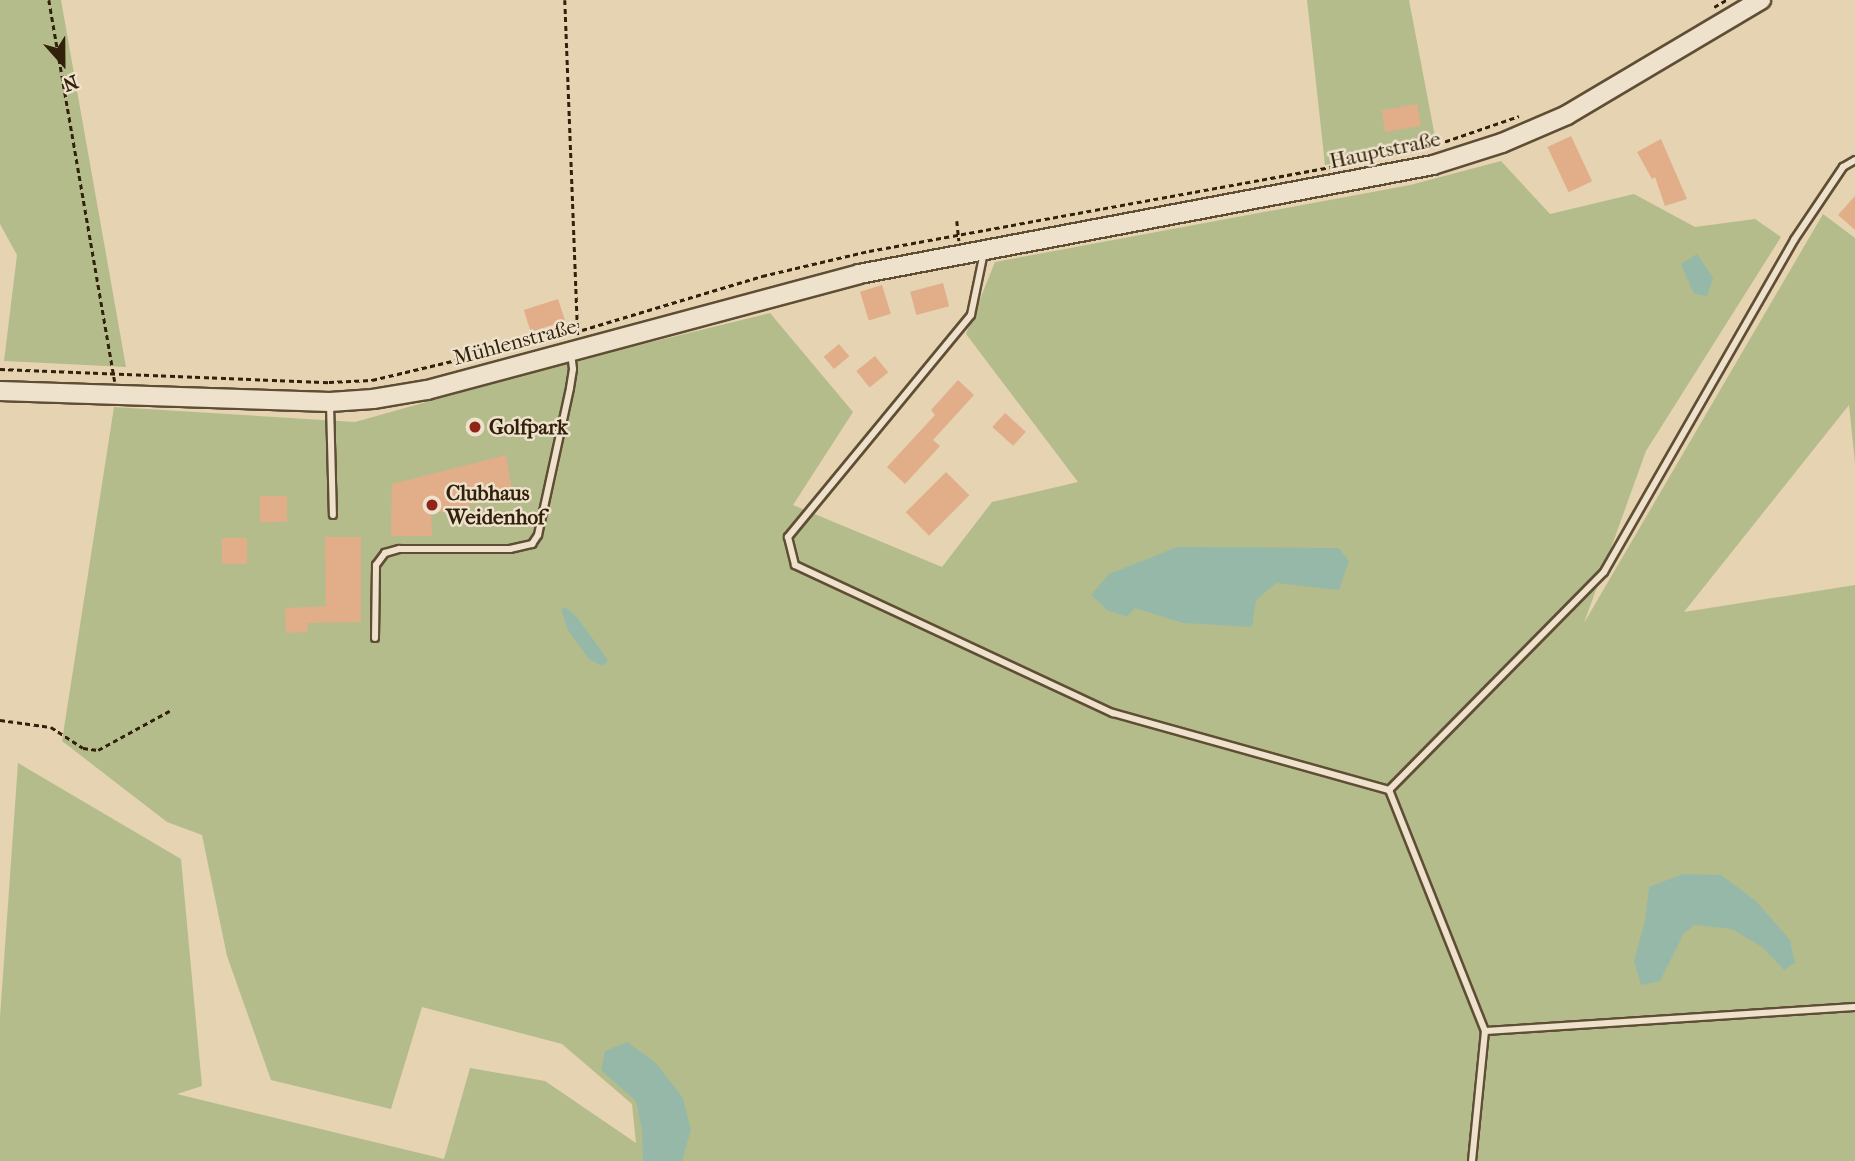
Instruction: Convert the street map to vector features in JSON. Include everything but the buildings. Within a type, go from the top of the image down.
[{"type":"main road","name":"Hauptstraße","points":[[985,250],[1388,175],[1502,144],[1567,115],[1620,86],[1761,0]]},
{"type":"main road","name":"Mühlenstraße","points":[[0,391],[330,402],[373,399],[427,390],[576,344],[807,286],[985,250]]},
{"type":"main road","name":"Mühlenstraße","points":[[0,385],[47,392]]},
{"type":"lane","points":[[1389,790],[1604,572],[1794,240],[1843,167],[1855,160]]},
{"type":"lane","points":[[985,250],[971,315],[788,537],[795,565],[1113,713],[1389,790]]},
{"type":"lane","points":[[375,638],[376,565],[385,553],[399,550],[526,548],[532,544],[538,534],[576,344]]},
{"type":"lane","points":[[330,402],[333,514]]},
{"type":"lane","points":[[1389,790],[1485,1031],[1472,1161]]},
{"type":"lane","points":[[1485,1031],[1855,1007]]},
{"type":"path","points":[[49,0],[118,394]]},
{"type":"path","points":[[565,0],[576,344]]},
{"type":"path","points":[[1707,12],[1726,0]]},
{"type":"path","points":[[1380,157],[1429,147],[1527,113]]},
{"type":"path","points":[[0,369],[329,382],[372,380],[576,344],[762,276],[869,251],[1340,165]]},
{"type":"path","points":[[0,720],[51,727],[83,748],[98,750],[171,710]]},
{"type":"green space","points":[[0,0],[61,0],[126,367],[4,361],[17,255],[0,224]]},
{"type":"green space","points":[[1307,0],[1409,0],[1436,142],[1325,165]]},
{"type":"green space","points":[[1501,161],[1550,214],[1634,194],[1695,227],[1755,219],[1781,237],[1646,451],[1584,623],[1823,214],[1855,238],[1855,463],[1849,405],[1684,612],[1855,585],[1855,1161],[0,1161],[0,1017],[18,763],[181,859],[202,1086],[177,1094],[444,1159],[470,1068],[545,1081],[636,1143],[632,1104],[562,1044],[422,1007],[391,1109],[271,1080],[227,956],[202,835],[167,822],[62,741],[114,407],[355,422],[562,364],[770,313],[853,412],[793,505],[942,567],[992,502],[1078,482],[966,334],[995,262],[1410,185]]},
{"type":"shaded area","points":[[1697,254],[1713,278],[1707,296],[1694,294],[1681,264]]},
{"type":"shaded area","points":[[1177,547],[1339,548],[1349,561],[1339,590],[1276,583],[1256,600],[1252,627],[1183,623],[1135,608],[1127,617],[1107,610],[1091,595],[1109,574]]},
{"type":"shaded area","points":[[565,607],[577,617],[608,660],[602,666],[589,659],[568,630],[561,609]]},
{"type":"shaded area","points":[[1683,874],[1721,875],[1756,901],[1790,940],[1795,963],[1784,970],[1762,947],[1732,929],[1695,925],[1684,933],[1660,981],[1641,985],[1634,961],[1645,921],[1649,887]]},
{"type":"shaded area","points":[[627,1042],[655,1062],[683,1098],[691,1130],[682,1161],[643,1161],[642,1129],[636,1101],[601,1070],[605,1051]]},
{"type":"place","name":"Golfpark","points":[[475,427]]},
{"type":"place","name":"Clubhaus Weidenhof","points":[[432,505]]}]
